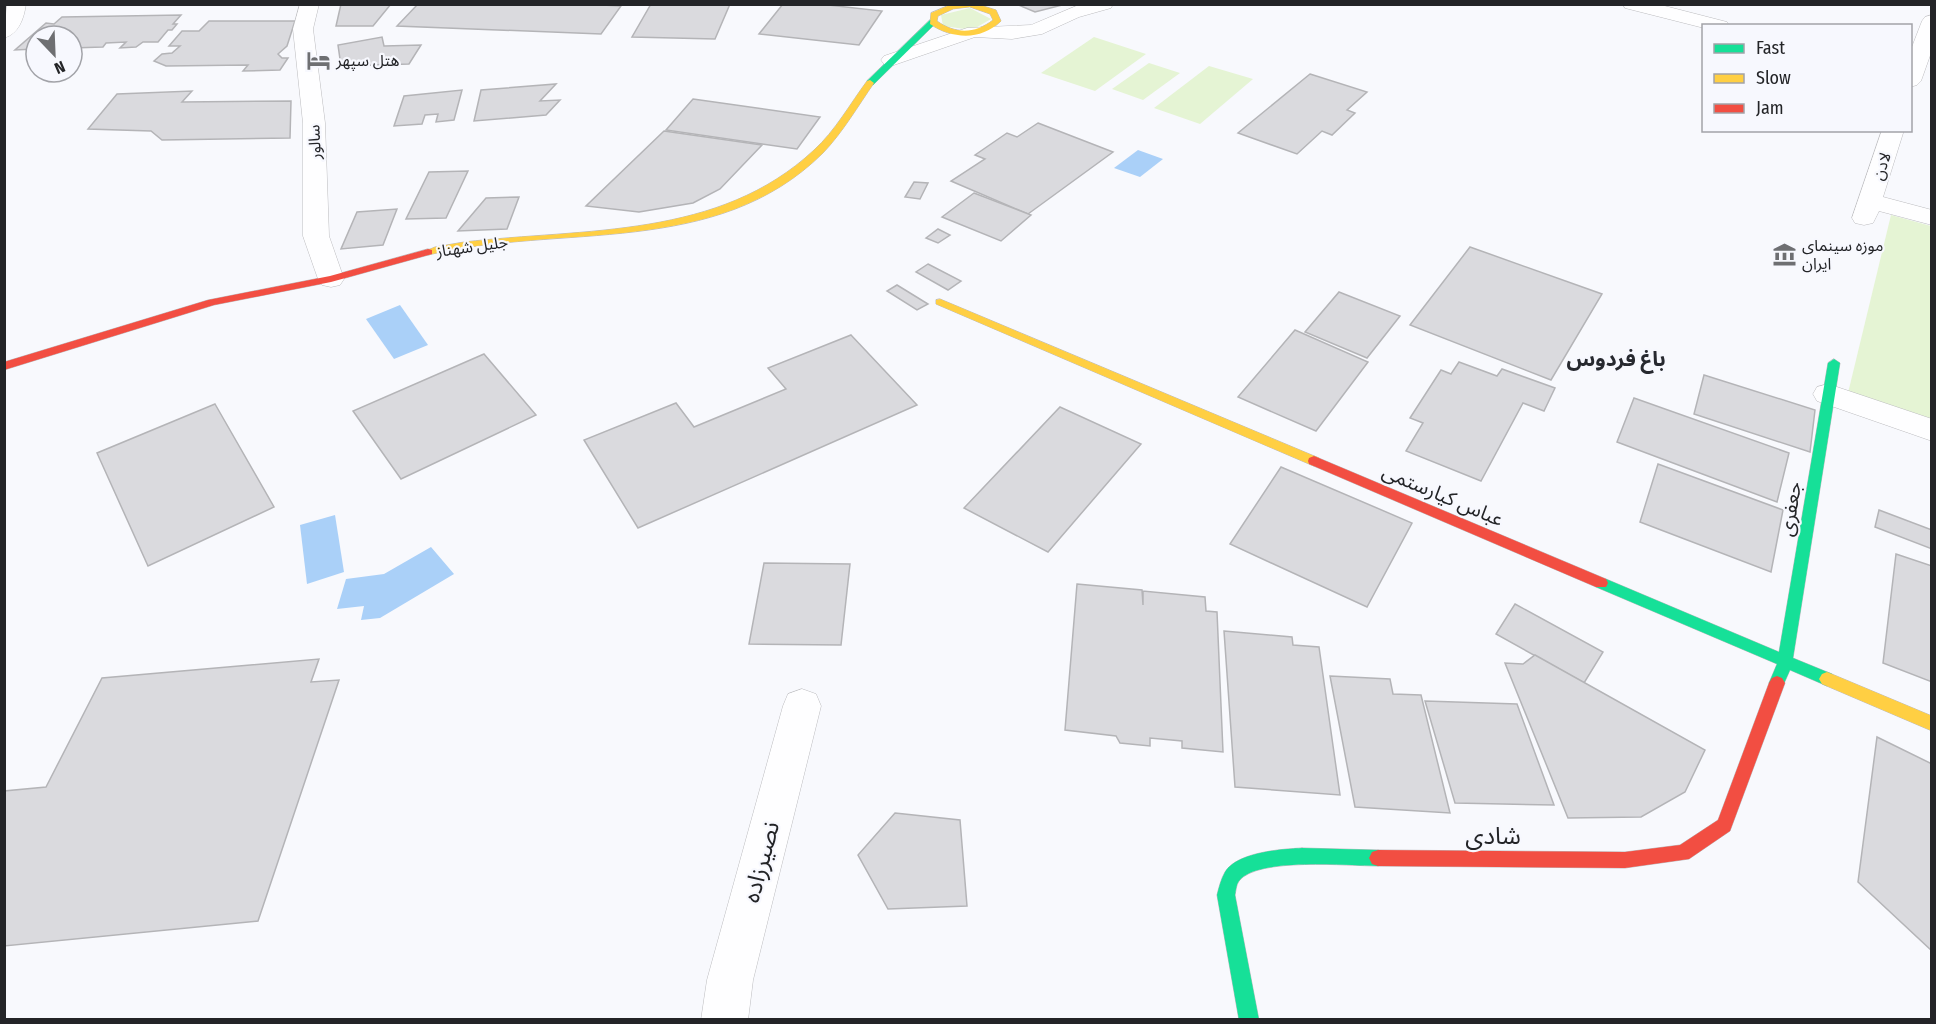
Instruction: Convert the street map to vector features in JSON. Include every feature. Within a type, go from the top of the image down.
[{"type":"street","points":[[4,32],[14,20],[17,4]]},
{"type":"street","name":"سالور","points":[[309,4],[303,29],[314,123],[316,236],[331,279]]},
{"type":"street","points":[[1072,13],[1024,17],[960,5],[935,13],[949,32],[1012,33],[1035,30],[1072,13],[1104,4]]},
{"type":"street","points":[[1632,4],[1712,24]]},
{"type":"street","points":[[972,33],[987,30],[997,21],[982,8]]},
{"type":"street","name":"جلیل شهناز","points":[[4,366],[212,302],[331,279],[439,249],[500,241],[648,228],[695,220],[733,209],[792,175],[819,151],[876,75],[935,13]]},
{"type":"street","points":[[1917,75],[1932,21]]},
{"type":"street","name":"جلیل شهناز","points":[[891,60],[972,33]]},
{"type":"street","name":"لادن","points":[[1892,132],[1869,200],[1932,218]]},
{"type":"street","name":"عباس کیارستمی","points":[[940,302],[1932,724]]},
{"type":"street","name":"جعفری","points":[[1785,662],[1834,363]]},
{"type":"street","points":[[1828,393],[1932,430]]},
{"type":"street","name":"شادی","points":[[1249,1020],[1226,895],[1232,875],[1250,863],[1275,857],[1625,860],[1683,853],[1724,825],[1785,662]]},
{"type":"street","name":"نصیرزاده","points":[[724,1020],[730,980],[802,706]]},
{"type":"green space","points":[[970,8],[991,19],[972,30],[943,26],[941,15]]},
{"type":"green space","points":[[1094,37],[1146,54],[1095,91],[1041,73]]},
{"type":"green space","points":[[1149,63],[1180,73],[1143,100],[1112,89]]},
{"type":"green space","points":[[1209,66],[1253,79],[1200,124],[1154,108]]},
{"type":"green space","points":[[1891,215],[1931,226],[1931,421],[1848,393]]},
{"type":"water","points":[[1138,150],[1163,159],[1140,177],[1114,168]]},
{"type":"water","points":[[400,305],[428,345],[394,359],[366,319]]},
{"type":"water","points":[[335,515],[344,572],[307,584],[300,525]]},
{"type":"water","points":[[431,547],[454,574],[380,618],[361,620],[364,606],[337,609],[346,579],[384,574]]},
{"type":"building","points":[[341,4],[391,4],[373,26],[336,26]]},
{"type":"building","points":[[418,4],[621,6],[601,34],[397,26]]},
{"type":"building","points":[[651,4],[730,4],[715,39],[632,37]]},
{"type":"building","points":[[783,4],[819,4],[882,11],[859,45],[759,34]]},
{"type":"building","points":[[1016,4],[1066,4],[1035,12]]},
{"type":"building","points":[[181,15],[173,24],[177,24],[172,30],[168,30],[158,42],[143,42],[136,47],[120,48],[126,42],[106,43],[103,47],[84,48],[84,24],[54,24],[62,17]]},
{"type":"building","points":[[209,21],[295,21],[287,46],[278,54],[282,58],[288,58],[280,70],[243,71],[248,65],[166,66],[154,61],[162,54],[172,53],[180,46],[169,46],[182,31],[199,31]]},
{"type":"building","points":[[382,37],[384,46],[421,45],[409,64],[341,66],[338,45]]},
{"type":"building","points":[[24,42],[24,50],[15,50]]},
{"type":"building","points":[[1310,74],[1367,92],[1347,110],[1355,113],[1332,135],[1322,131],[1297,154],[1238,133]]},
{"type":"building","points":[[556,84],[540,101],[560,100],[546,115],[474,121],[481,90]]},
{"type":"building","points":[[462,90],[454,120],[436,122],[438,114],[425,115],[422,124],[394,126],[404,96]]},
{"type":"building","points":[[192,91],[182,102],[291,101],[290,138],[162,140],[151,131],[88,129],[117,94]]},
{"type":"building","points":[[693,99],[820,117],[797,149],[666,130]]},
{"type":"building","points":[[1038,123],[1113,152],[1028,214],[951,181],[985,159],[975,155],[1007,133],[1017,137]]},
{"type":"building","points":[[664,131],[762,145],[720,189],[693,203],[639,212],[586,206]]},
{"type":"building","points":[[468,171],[446,218],[406,219],[429,172]]},
{"type":"building","points":[[914,182],[928,183],[920,199],[905,197]]},
{"type":"building","points":[[974,193],[1031,215],[1001,241],[942,217]]},
{"type":"building","points":[[519,197],[507,229],[458,231],[486,198]]},
{"type":"building","points":[[397,209],[383,245],[341,249],[357,212]]},
{"type":"building","points":[[938,229],[950,235],[938,243],[926,238]]},
{"type":"building","points":[[1470,247],[1602,294],[1551,380],[1410,325]]},
{"type":"building","points":[[928,264],[961,281],[948,290],[916,272]]},
{"type":"building","points":[[897,285],[928,304],[917,310],[887,291]]},
{"type":"building","points":[[1339,292],[1400,316],[1367,358],[1305,332]]},
{"type":"building","points":[[1295,330],[1368,362],[1316,431],[1238,397]]},
{"type":"building","points":[[851,335],[917,405],[638,528],[584,440],[676,403],[694,427],[786,389],[768,368]]},
{"type":"building","points":[[484,354],[536,415],[401,479],[353,411]]},
{"type":"building","points":[[1459,362],[1497,376],[1502,369],[1555,388],[1544,411],[1523,403],[1481,481],[1406,451],[1423,423],[1410,418],[1441,370],[1451,374]]},
{"type":"building","points":[[1704,375],[1815,410],[1810,452],[1694,414]]},
{"type":"building","points":[[1634,398],[1789,453],[1777,502],[1617,442]]},
{"type":"building","points":[[215,404],[274,507],[148,566],[97,453]]},
{"type":"building","points":[[1060,407],[1141,444],[1048,552],[964,508]]},
{"type":"building","points":[[1658,464],[1783,510],[1771,572],[1640,522]]},
{"type":"building","points":[[1281,467],[1412,523],[1367,607],[1230,544]]},
{"type":"building","points":[[1879,510],[1932,530],[1932,549],[1875,527]]},
{"type":"building","points":[[1896,554],[1932,566],[1932,682],[1883,663]]},
{"type":"building","points":[[764,563],[850,564],[841,645],[749,644]]},
{"type":"building","points":[[1077,584],[1142,590],[1143,605],[1143,591],[1205,597],[1206,611],[1217,612],[1223,752],[1182,748],[1182,741],[1150,738],[1150,746],[1120,743],[1116,736],[1065,730]]},
{"type":"building","points":[[1515,604],[1603,652],[1584,683],[1496,634]]},
{"type":"building","points":[[1224,631],[1292,637],[1293,645],[1319,647],[1340,795],[1235,787]]},
{"type":"building","points":[[1535,655],[1705,750],[1685,792],[1641,817],[1568,818],[1505,663],[1523,664]]},
{"type":"building","points":[[319,659],[311,682],[339,680],[258,921],[4,946],[4,791],[46,787],[102,678]]},
{"type":"building","points":[[1330,676],[1390,679],[1393,694],[1421,695],[1450,813],[1355,807]]},
{"type":"building","points":[[1425,701],[1517,704],[1554,805],[1455,803]]},
{"type":"building","points":[[1877,737],[1932,764],[1932,951],[1858,882]]},
{"type":"building","points":[[895,813],[960,820],[967,906],[888,909],[858,855]]},
{"type":"traffic: fast","points":[[870,83],[933,22]]},
{"type":"traffic: fast","points":[[1777,683],[1785,662],[1834,363]]},
{"type":"traffic: fast","points":[[1601,583],[1827,679]]},
{"type":"traffic: fast","points":[[1249,1020],[1226,895],[1232,876],[1246,866],[1282,858],[1302,856],[1378,858]]},
{"type":"traffic: slow","points":[[970,5],[993,12],[997,21],[982,31],[965,34],[948,31],[933,22],[934,15],[951,7],[970,5]]},
{"type":"traffic: slow","points":[[428,252],[450,247],[530,238],[662,226],[704,216],[745,202],[783,181],[818,152],[870,83]]},
{"type":"traffic: slow","points":[[940,302],[1314,461]]},
{"type":"traffic: slow","points":[[1827,679],[1932,724]]},
{"type":"traffic: jam","points":[[4,366],[212,302],[331,279],[428,252]]},
{"type":"traffic: jam","points":[[1314,461],[1601,583]]},
{"type":"traffic: jam","points":[[1378,858],[1625,860],[1683,853],[1724,825],[1777,683]]},
{"type":"place","name":"هتل سپهر","points":[[318,60]]},
{"type":"place","name":"موزه سینمای ایران","points":[[1784,254]]},
{"type":"district","name":"باغ فردوس","points":[[1616,359]]}]
